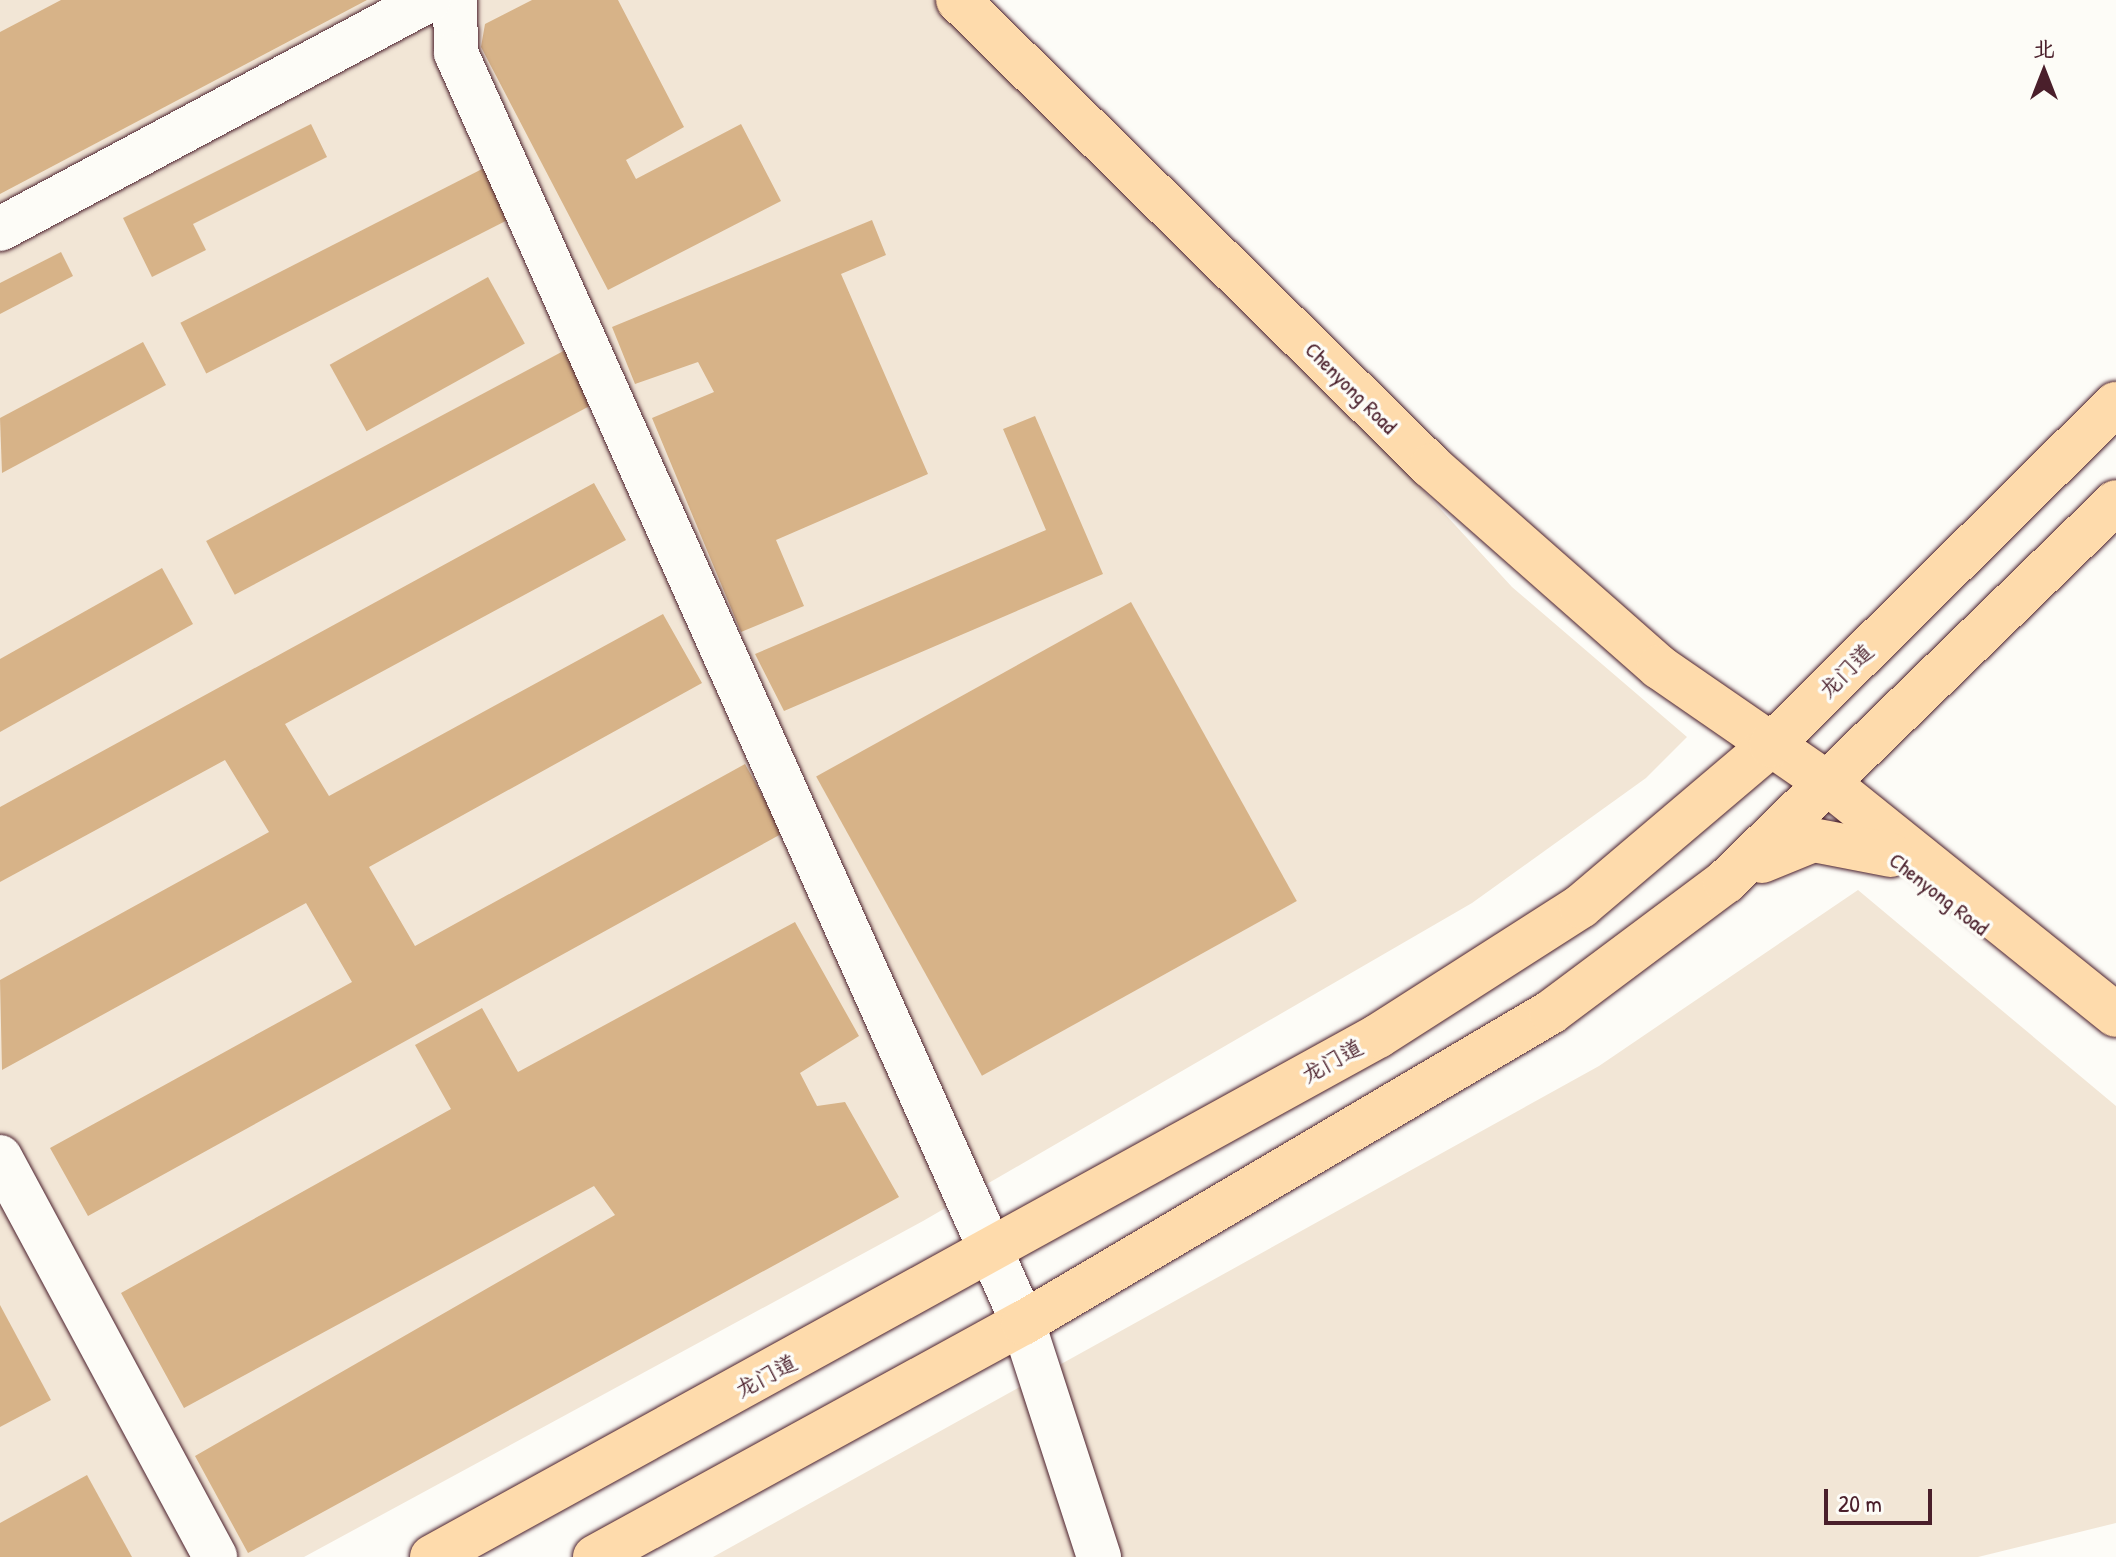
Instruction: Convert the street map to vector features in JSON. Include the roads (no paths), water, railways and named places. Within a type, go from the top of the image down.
[{"type":"main road","name":"Chenyong Road","points":[[958,0],[1431,466],[1659,667],[1771,745],[1891,855],[2116,1033]]},
{"type":"main road","name":"龙门道","points":[[432,1557],[991,1254],[1480,975],[1671,836],[1771,745],[2116,404]]},
{"type":"main road","points":[[595,1557],[1023,1323],[1551,1012],[1725,882],[1824,792],[2116,502]]},
{"type":"main road","name":"Chenyong Road","points":[[1824,792],[2116,1015]]},
{"type":"main road","points":[[1725,882],[1813,840],[1891,855]]},
{"type":"street","points":[[0,229],[429,0]]},
{"type":"street","points":[[455,0],[456,53],[1023,1323],[1099,1557]]},
{"type":"street","points":[[0,1157],[215,1557]]}]
